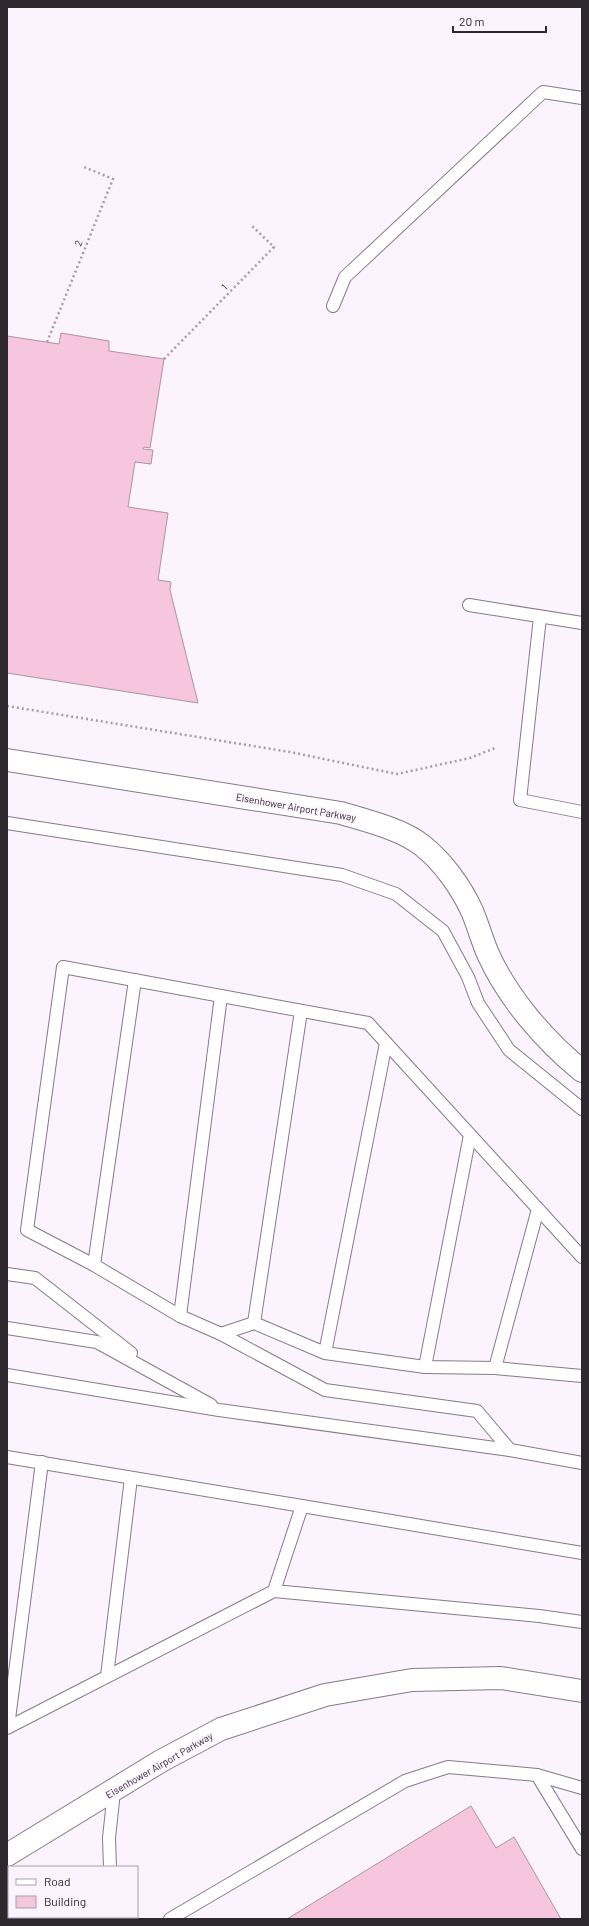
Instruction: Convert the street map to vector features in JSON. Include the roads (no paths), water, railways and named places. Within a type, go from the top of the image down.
[{"type":"main road","name":"Eisenhower Airport Parkway","points":[[7,760],[341,813],[387,827],[422,846],[450,874],[472,910],[488,954],[518,1004],[549,1041],[582,1072]]},
{"type":"main road","name":"Eisenhower Airport Parkway","points":[[7,1855],[161,1761],[221,1729],[325,1694],[412,1680],[501,1678],[582,1691]]},
{"type":"lane","points":[[333,306],[345,277],[543,92],[582,98]]},
{"type":"lane","points":[[469,605],[582,624]]},
{"type":"lane","points":[[540,617],[520,800],[582,812]]},
{"type":"lane","points":[[7,823],[342,875],[396,894],[443,931],[468,977],[478,1003],[509,1050],[582,1110]]},
{"type":"lane","points":[[510,1450],[477,1411],[324,1390],[222,1334],[180,1316],[94,1265],[27,1230],[63,967],[368,1023],[582,1257]]},
{"type":"lane","points":[[94,1265],[135,980]]},
{"type":"lane","points":[[180,1316],[221,996]]},
{"type":"lane","points":[[254,1323],[301,1011]]},
{"type":"lane","points":[[325,1352],[386,1043]]},
{"type":"lane","points":[[425,1368],[470,1135]]},
{"type":"lane","points":[[496,1368],[538,1209]]},
{"type":"lane","points":[[7,1274],[35,1278],[161,1378]]},
{"type":"lane","points":[[222,1334],[254,1323],[325,1352],[425,1368],[496,1368],[582,1376]]},
{"type":"lane","points":[[7,1328],[97,1342],[219,1410]]},
{"type":"lane","points":[[7,1375],[219,1410],[510,1450],[582,1463]]},
{"type":"lane","points":[[7,1457],[582,1553]]},
{"type":"lane","points":[[8,1727],[42,1462]]},
{"type":"lane","points":[[106,1676],[131,1478]]},
{"type":"lane","points":[[274,1591],[302,1506]]},
{"type":"lane","points":[[8,1727],[274,1591],[539,1616],[582,1622]]},
{"type":"lane","points":[[170,1919],[405,1781],[448,1767],[537,1775],[582,1788]]},
{"type":"lane","points":[[537,1775],[582,1849]]},
{"type":"lane","points":[[110,1866],[109,1838],[114,1791]]}]
